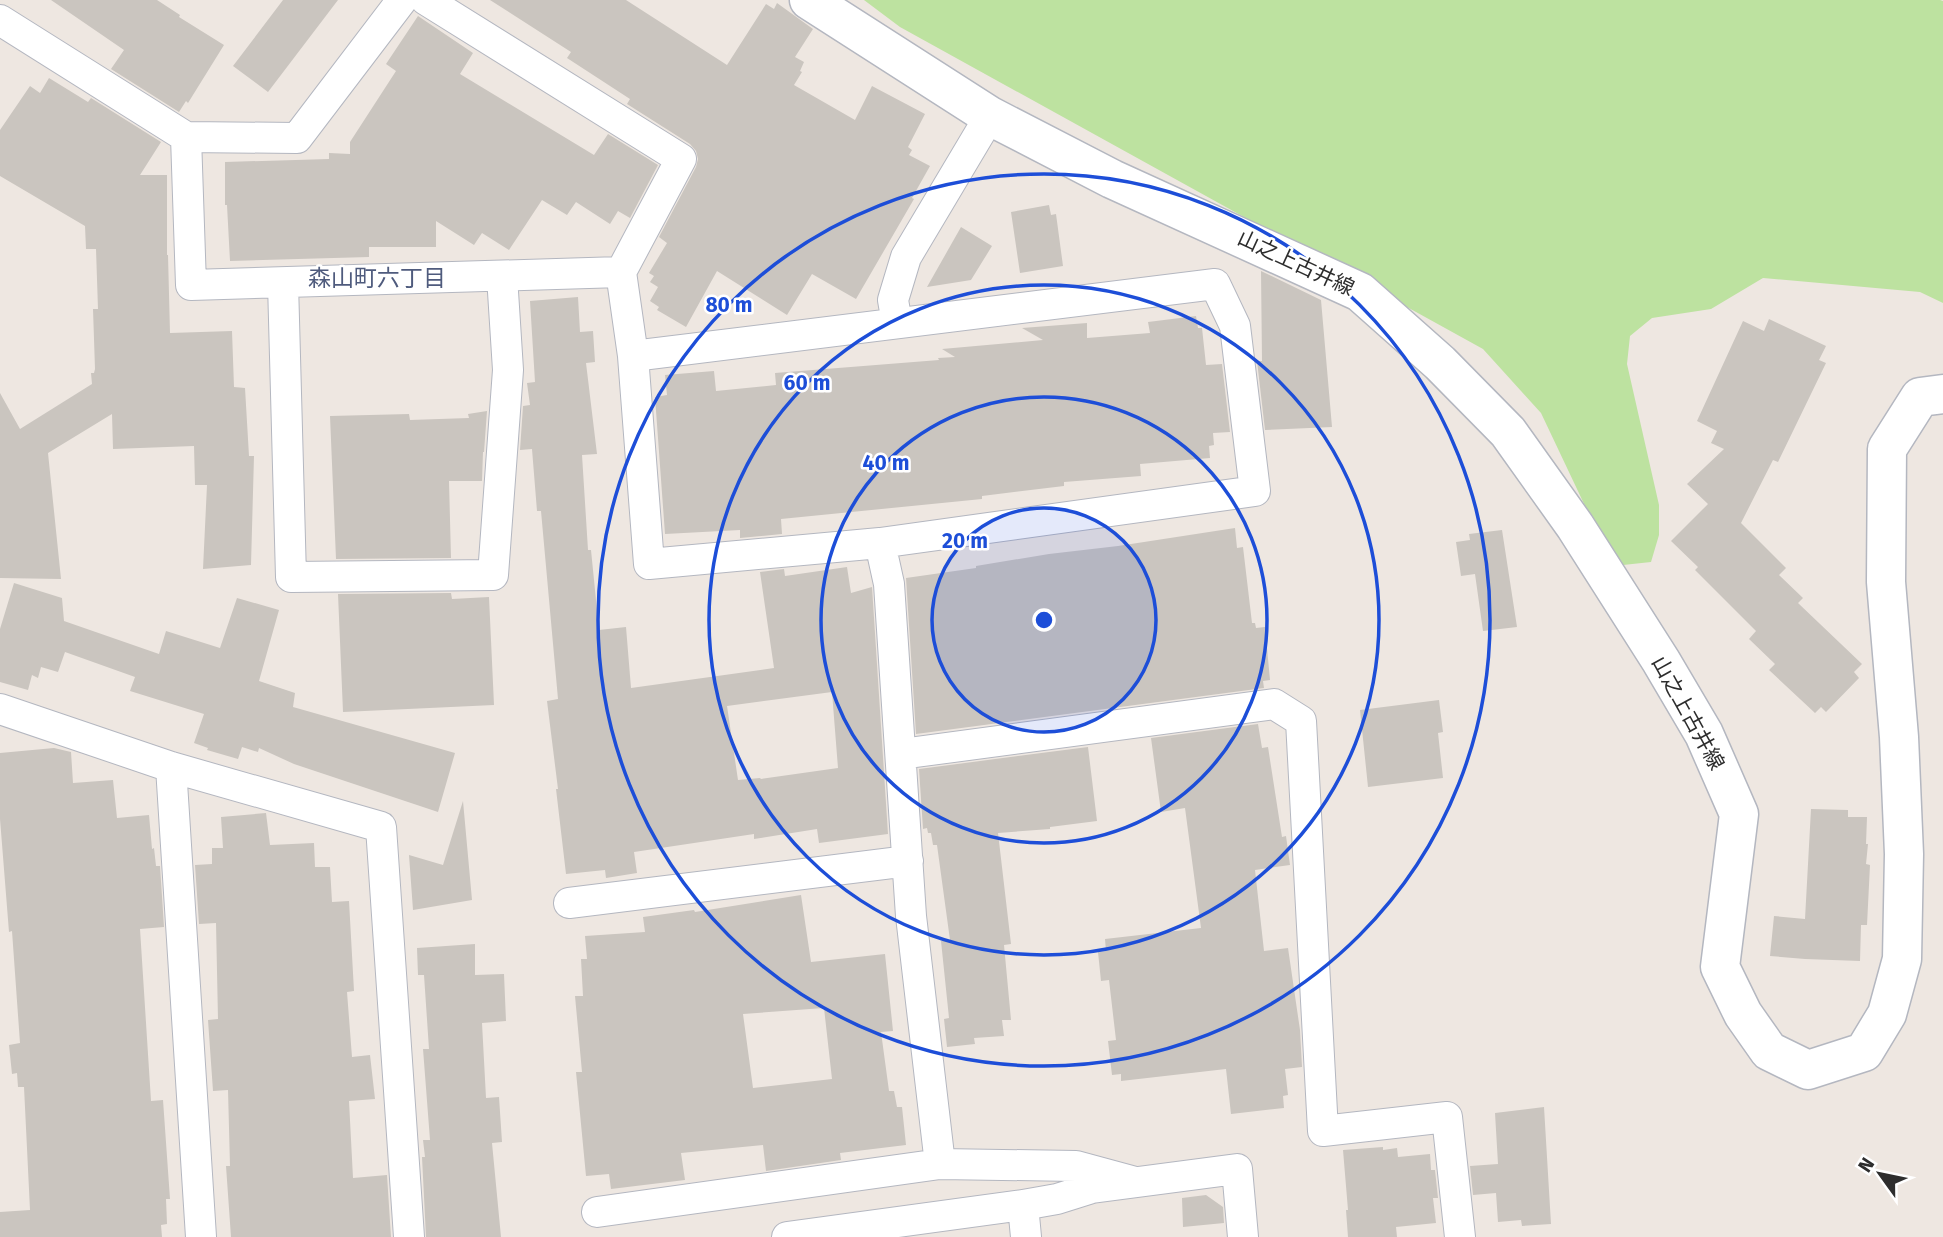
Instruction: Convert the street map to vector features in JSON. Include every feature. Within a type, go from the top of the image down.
[{"type":"main road","name":"山之上古井線","points":[[809,0],[990,116],[1112,179],[1360,292],[1440,363],[1508,432],[1574,526],[1661,661],[1704,734],[1739,814],[1720,967],[1743,1014],[1769,1051],[1808,1070],[1864,1052],[1887,1014],[1902,959],[1904,854],[1899,737],[1886,582],[1887,449],[1920,397],[1943,394]]},
{"type":"street","points":[[0,20],[186,137],[297,138],[401,0]]},
{"type":"street","points":[[426,0],[681,159],[621,272],[633,356],[649,564],[880,543],[1255,491],[1235,326],[1215,284],[633,356]]},
{"type":"street","points":[[898,323],[893,300],[906,257],[990,116]]},
{"type":"street","points":[[186,137],[191,285],[621,272]]},
{"type":"street","points":[[283,283],[291,577],[493,575],[508,370],[502,276]]},
{"type":"street","points":[[880,543],[889,584],[911,916],[940,1164]]},
{"type":"street","points":[[901,754],[1274,704],[1301,721],[1323,1131],[1447,1116],[1460,1237]]},
{"type":"street","points":[[0,709],[171,766],[381,827],[409,1237]]},
{"type":"street","points":[[171,766],[201,1237]]},
{"type":"street","points":[[569,903],[908,861]]},
{"type":"street","points":[[597,1212],[940,1164],[1076,1166],[1135,1182]]},
{"type":"street","points":[[787,1237],[831,1234],[1023,1205],[1057,1199],[1092,1188],[1237,1169],[1243,1237]]},
{"type":"street","points":[[1023,1205],[1026,1237]]},
{"type":"green space","points":[[864,0],[1940,0],[1943,1],[1943,303],[1920,292],[1763,278],[1711,309],[1652,318],[1630,336],[1627,364],[1659,505],[1659,535],[1651,562],[1623,565],[1604,546],[1541,413],[1483,349],[900,27]]},
{"type":"building","points":[[51,0],[157,0],[224,45],[188,103],[186,101],[179,112],[111,69],[124,50]]},
{"type":"building","points":[[283,0],[338,0],[268,92],[233,66]]},
{"type":"building","points":[[490,0],[626,0],[727,65],[766,4],[774,9],[777,3],[813,29],[795,57],[804,62],[800,71],[802,72],[794,85],[855,120],[872,86],[925,114],[908,147],[912,150],[909,155],[930,166],[856,299],[812,274],[787,315],[717,271],[686,327],[657,310],[659,307],[650,301],[658,287],[650,282],[654,276],[649,273],[667,243],[659,237],[696,167],[696,151],[690,144],[627,104],[630,99],[567,58],[571,52]]},
{"type":"building","points":[[418,16],[473,53],[460,74],[594,155],[608,134],[658,165],[630,218],[618,211],[610,224],[576,202],[567,215],[542,200],[509,250],[482,233],[474,245],[436,221],[436,247],[369,247],[369,257],[230,261],[225,205],[225,162],[329,159],[329,153],[350,154],[350,142],[396,71],[386,64]]},
{"type":"building","points":[[49,78],[88,102],[91,98],[161,142],[140,175],[167,175],[170,333],[232,331],[234,387],[245,388],[249,456],[254,456],[251,565],[203,569],[207,485],[195,485],[194,446],[113,449],[112,414],[48,453],[61,579],[0,578],[0,393],[20,429],[92,384],[91,373],[94,373],[95,369],[93,309],[98,309],[96,249],[86,249],[85,226],[0,176],[0,130],[30,86],[40,93]]},
{"type":"building","points":[[1049,205],[1051,215],[1056,214],[1063,266],[1020,273],[1011,212]]},
{"type":"building","points":[[961,227],[992,246],[971,280],[927,287]]},
{"type":"building","points":[[1261,271],[1321,300],[1332,427],[1265,430],[1257,361],[1262,361]]},
{"type":"building","points":[[578,297],[580,332],[593,331],[595,362],[586,363],[597,454],[582,455],[588,550],[591,550],[599,630],[626,627],[631,688],[774,668],[760,572],[784,569],[785,576],[847,567],[851,593],[872,587],[888,834],[819,843],[817,829],[754,839],[754,834],[634,852],[637,873],[606,878],[605,870],[566,874],[547,701],[558,699],[541,511],[537,511],[532,449],[520,450],[523,406],[530,405],[527,383],[535,382],[530,301]],"holes":[[[832,692],[838,768],[738,780],[727,706]]]},
{"type":"building","points":[[1196,316],[1198,328],[1202,328],[1206,365],[1222,364],[1230,432],[1213,433],[1214,445],[1209,446],[1210,458],[1140,464],[1141,476],[1064,482],[1064,486],[982,496],[982,499],[781,519],[782,534],[740,538],[740,530],[665,534],[655,397],[667,395],[665,375],[714,371],[716,391],[776,385],[775,373],[939,360],[938,358],[955,357],[942,349],[1043,340],[1022,328],[1087,323],[1087,338],[1150,333],[1148,322]]},
{"type":"building","points":[[1769,319],[1826,346],[1819,360],[1826,363],[1778,462],[1773,460],[1741,523],[1786,568],[1779,575],[1803,598],[1798,603],[1862,664],[1854,672],[1859,678],[1826,712],[1821,707],[1815,713],[1769,670],[1775,664],[1749,639],[1756,631],[1695,570],[1698,567],[1671,541],[1708,504],[1687,484],[1724,449],[1711,443],[1717,431],[1697,421],[1743,321],[1764,331]]},
{"type":"building","points":[[487,411],[482,481],[449,481],[451,558],[336,559],[330,416],[409,414],[410,420],[469,418],[468,414]]},
{"type":"building","points":[[1235,528],[1237,548],[1243,547],[1252,623],[1255,623],[1256,628],[1265,627],[1270,680],[1263,681],[1264,688],[916,734],[906,578],[1049,554]]},
{"type":"building","points":[[1502,530],[1517,627],[1483,631],[1475,574],[1461,576],[1456,542],[1470,540],[1469,534]]},
{"type":"building","points":[[14,583],[62,598],[64,621],[159,654],[166,631],[220,648],[237,598],[279,610],[259,681],[295,693],[293,707],[455,753],[438,812],[294,764],[259,748],[258,752],[242,747],[238,759],[207,750],[208,748],[194,743],[204,714],[130,691],[135,677],[65,652],[58,672],[41,667],[38,678],[32,675],[28,690],[0,682],[0,629]]},
{"type":"building","points":[[451,593],[452,599],[489,597],[494,705],[343,712],[338,594]]},
{"type":"building","points":[[1439,700],[1443,732],[1438,733],[1443,778],[1368,787],[1360,710]]},
{"type":"building","points":[[1258,724],[1262,748],[1268,747],[1282,837],[1286,836],[1290,865],[1255,870],[1264,951],[1288,948],[1300,1030],[1302,1067],[1285,1069],[1288,1095],[1283,1096],[1284,1108],[1231,1114],[1226,1069],[1121,1081],[1121,1074],[1112,1075],[1108,1041],[1116,1040],[1109,980],[1101,981],[1098,952],[1106,951],[1105,939],[1201,928],[1185,808],[1161,812],[1151,738]]},
{"type":"building","points":[[1088,747],[1097,821],[1050,829],[998,833],[1011,944],[1004,945],[1011,1020],[1002,1020],[1004,1036],[974,1038],[975,1044],[947,1047],[944,1019],[949,1018],[941,941],[950,940],[937,845],[933,845],[931,833],[928,833],[927,828],[923,829],[919,769]]},
{"type":"building","points":[[54,748],[71,752],[73,783],[113,780],[117,818],[149,815],[152,849],[154,848],[156,866],[160,866],[164,927],[140,929],[151,1101],[163,1100],[170,1199],[166,1199],[167,1224],[161,1225],[162,1237],[0,1237],[0,1212],[30,1210],[24,1087],[18,1087],[17,1073],[12,1074],[9,1045],[20,1043],[0,819],[0,753]]},
{"type":"building","points":[[463,801],[472,900],[413,910],[409,855],[443,865]]},
{"type":"building","points":[[1811,809],[1848,810],[1848,817],[1867,817],[1866,864],[1870,865],[1867,925],[1861,925],[1860,961],[1770,956],[1774,916],[1805,919]]},
{"type":"building","points":[[266,813],[270,845],[314,843],[315,867],[330,867],[332,902],[349,901],[354,991],[347,992],[352,1057],[370,1055],[375,1099],[349,1101],[353,1178],[387,1175],[391,1237],[231,1237],[226,1166],[230,1166],[228,1090],[213,1091],[208,1020],[218,1019],[216,923],[199,924],[195,865],[212,864],[212,848],[223,848],[221,817]]},
{"type":"building","points":[[801,895],[811,962],[885,954],[893,1031],[881,1032],[889,1091],[894,1091],[897,1107],[902,1107],[906,1145],[840,1153],[841,1160],[766,1171],[763,1145],[681,1153],[685,1180],[611,1189],[609,1174],[586,1176],[576,1072],[582,1072],[575,996],[583,996],[581,959],[587,959],[585,936],[645,932],[643,917],[695,912]],"holes":[[[824,1008],[832,1079],[753,1088],[743,1014]]]},
{"type":"building","points":[[475,944],[475,975],[504,974],[506,1021],[482,1023],[486,1098],[499,1097],[502,1142],[492,1143],[501,1237],[426,1237],[422,1157],[425,1157],[423,1140],[430,1140],[423,1049],[429,1049],[424,975],[418,975],[417,948]]},
{"type":"building","points":[[1544,1107],[1551,1224],[1522,1226],[1521,1220],[1498,1222],[1496,1193],[1473,1195],[1470,1166],[1498,1164],[1495,1113]]},
{"type":"building","points":[[1383,1147],[1383,1150],[1397,1148],[1398,1157],[1430,1154],[1438,1198],[1433,1198],[1436,1223],[1396,1227],[1397,1237],[1348,1237],[1343,1150]]},
{"type":"building","points":[[1206,1195],[1223,1207],[1224,1223],[1183,1227],[1182,1198]]},
{"type":"district","name":"森山町六丁目","points":[[377,278]]}]
